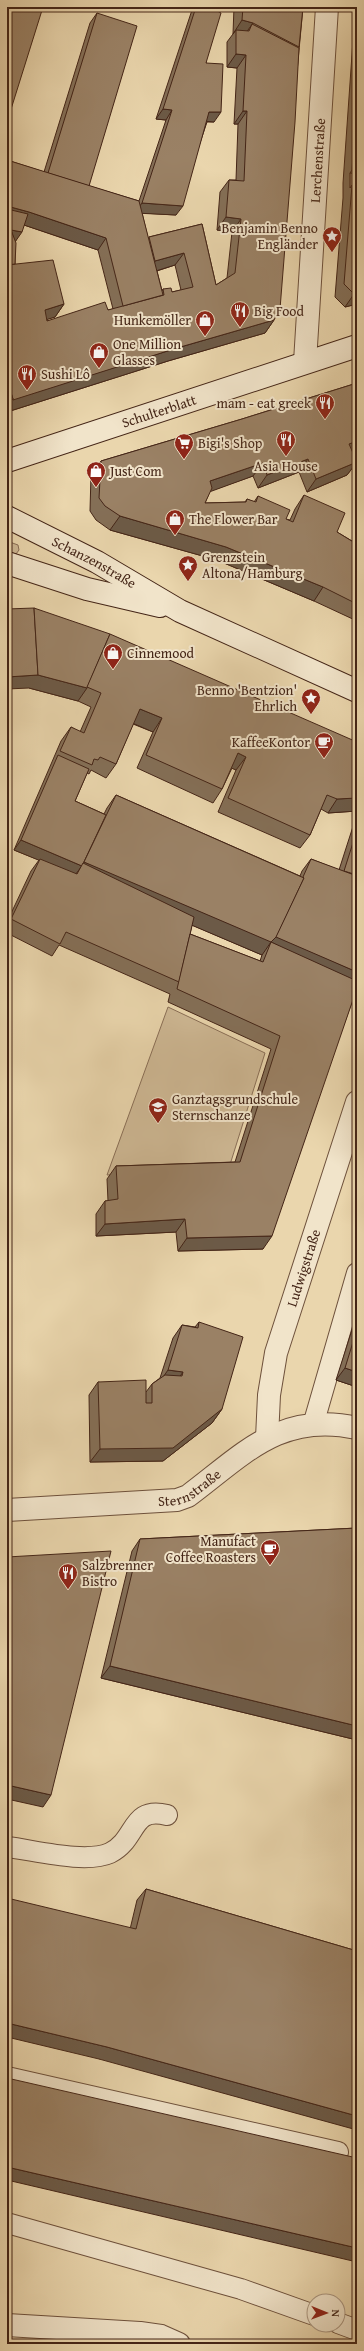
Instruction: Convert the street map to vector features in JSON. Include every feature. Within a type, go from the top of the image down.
[{"type":"street","name":"Lerchenstraße","points":[[305,362],[327,7]]},
{"type":"street","name":"Schulterblatt","points":[[7,461],[357,346]]},
{"type":"street","name":"Schanzenstraße","points":[[7,517],[97,562],[180,611],[357,691]]},
{"type":"street","name":"Schanzenstraße","points":[[7,563],[87,589],[180,611]]},
{"type":"street","name":"Ludwigstraße","points":[[267,1438],[269,1396],[276,1353],[357,1102]]},
{"type":"street","name":"Sternstraße","points":[[7,1510],[177,1500],[188,1496],[241,1454],[267,1438],[287,1430],[324,1423],[357,1428]]},
{"type":"street","points":[[7,2325],[140,2333],[161,2336],[179,2344]]},
{"type":"lane","points":[[313,1425],[357,1273]]},
{"type":"lane","points":[[7,1847],[96,1857],[121,1846],[141,1817],[148,1812],[167,1815]]},
{"type":"lane","points":[[7,2077],[338,2152]]},
{"type":"lane","points":[[7,2223],[241,2289],[306,2312]]},
{"type":"lane","points":[[346,2326],[357,2330]]},
{"type":"shaded area","points":[[7,541],[18,545],[19,550],[16,554],[7,551]]},
{"type":"shaded area","points":[[168,1007],[265,1053],[228,1171],[107,1175]]},
{"type":"building","points":[[7,7],[43,7],[7,122]]},
{"type":"building","points":[[196,7],[210,7],[221,13],[206,63],[223,64],[221,112],[209,112],[183,206],[142,203],[172,110],[163,109]]},
{"type":"building","points":[[243,7],[303,7],[299,47],[253,23],[242,20]]},
{"type":"building","points":[[97,13],[137,26],[89,186],[48,173]]},
{"type":"building","points":[[252,24],[299,48],[295,122],[280,309],[274,320],[177,348],[13,400],[7,380],[7,265],[53,260],[64,304],[45,310],[47,321],[105,302],[108,310],[164,295],[163,289],[171,288],[172,292],[193,287],[184,253],[155,261],[149,237],[202,224],[216,285],[235,273],[241,219],[226,217],[229,180],[244,181],[247,111],[243,111],[246,55],[236,54],[236,30],[249,31]]},
{"type":"building","points":[[357,101],[357,171],[352,170]]},
{"type":"building","points":[[7,160],[139,201],[163,295],[123,306],[106,238],[7,206]]},
{"type":"building","points":[[350,173],[357,174],[357,186],[352,185],[350,188]]},
{"type":"building","points":[[352,185],[357,186],[357,294],[354,294],[344,284]]},
{"type":"building","points":[[7,209],[28,214],[22,232],[11,230],[16,243],[15,264],[7,265]]},
{"type":"building","points":[[7,380],[13,399],[7,401]]},
{"type":"building","points":[[357,383],[357,441],[349,444],[357,462],[316,479],[308,459],[267,475],[263,463],[210,481],[212,488],[205,503],[246,502],[247,499],[256,502],[258,496],[290,510],[286,519],[293,522],[304,495],[345,513],[337,532],[355,543],[357,538],[357,604],[323,587],[226,547],[120,516],[105,506],[99,498],[101,461]]},
{"type":"building","points":[[34,608],[38,675],[7,677],[7,609]]},
{"type":"building","points":[[34,608],[110,634],[87,688],[38,675]]},
{"type":"building","points":[[110,634],[357,742],[357,798],[337,799],[327,795],[310,835],[228,798],[246,757],[238,753],[222,789],[146,755],[162,718],[140,709],[116,764],[100,757],[98,760],[94,759],[92,765],[60,751],[71,727],[84,733],[101,693],[87,687]]},
{"type":"building","points":[[58,755],[89,769],[75,801],[106,815],[82,866],[21,840]]},
{"type":"building","points":[[116,795],[304,878],[277,936],[271,942],[84,862]]},
{"type":"building","points":[[357,830],[357,875],[344,871]]},
{"type":"building","points":[[40,859],[77,874],[83,863],[194,917],[179,982],[66,932],[60,944],[11,919]]},
{"type":"building","points":[[311,859],[357,876],[357,972],[276,937],[304,878],[303,877]]},
{"type":"building","points":[[190,934],[263,962],[271,942],[357,981],[357,988],[272,1236],[187,1238],[185,1219],[105,1224],[105,1201],[118,1199],[116,1166],[240,1162],[280,1036],[177,989]]},
{"type":"building","points":[[7,1251],[9,1252],[9,1271],[7,1271]]},
{"type":"building","points":[[199,1322],[243,1337],[222,1409],[173,1448],[100,1449],[98,1382],[146,1380],[146,1403],[152,1403],[152,1384],[165,1375],[182,1376],[183,1372],[168,1370],[182,1325],[198,1328]]},
{"type":"building","points":[[357,1329],[357,1372],[345,1368]]},
{"type":"building","points":[[357,1528],[357,1726],[110,1666],[140,1539]]},
{"type":"building","points":[[111,1551],[51,1795],[7,1785],[7,1557]]},
{"type":"building","points":[[146,1889],[357,1951],[357,2116],[107,2047],[7,2023],[7,1898],[136,1929]]},
{"type":"building","points":[[7,2078],[357,2158],[357,2248],[7,2167]]},
{"type":"place","name":"Benjamin Benno Engländer","points":[[332,253]]},
{"type":"place","name":"Big Food","points":[[240,328]]},
{"type":"place","name":"Hunkemöller","points":[[205,337]]},
{"type":"place","name":"One Million Glasses","points":[[99,369]]},
{"type":"place","name":"Sushi Lô","points":[[27,391]]},
{"type":"place","name":"mam - eat greek","points":[[325,420]]},
{"type":"place","name":"Asia House","points":[[286,457]]},
{"type":"place","name":"Bigi's Shop","points":[[184,460]]},
{"type":"place","name":"Just Com","points":[[96,488]]},
{"type":"place","name":"The Flower Bar","points":[[175,536]]},
{"type":"place","name":"Grenzstein Altona/Hamburg","points":[[188,582]]},
{"type":"place","name":"Cinnemood","points":[[113,670]]},
{"type":"place","name":"Benno 'Bentzion' Ehrlich","points":[[311,715]]},
{"type":"place","name":"KaffeeKontor","points":[[324,759]]},
{"type":"place","name":"Ganztagsgrundschule Sternschanze","points":[[158,1124]]},
{"type":"place","name":"Manufact Coffee Roasters","points":[[270,1566]]},
{"type":"place","name":"Salzbrenner Bistro","points":[[68,1590]]}]
